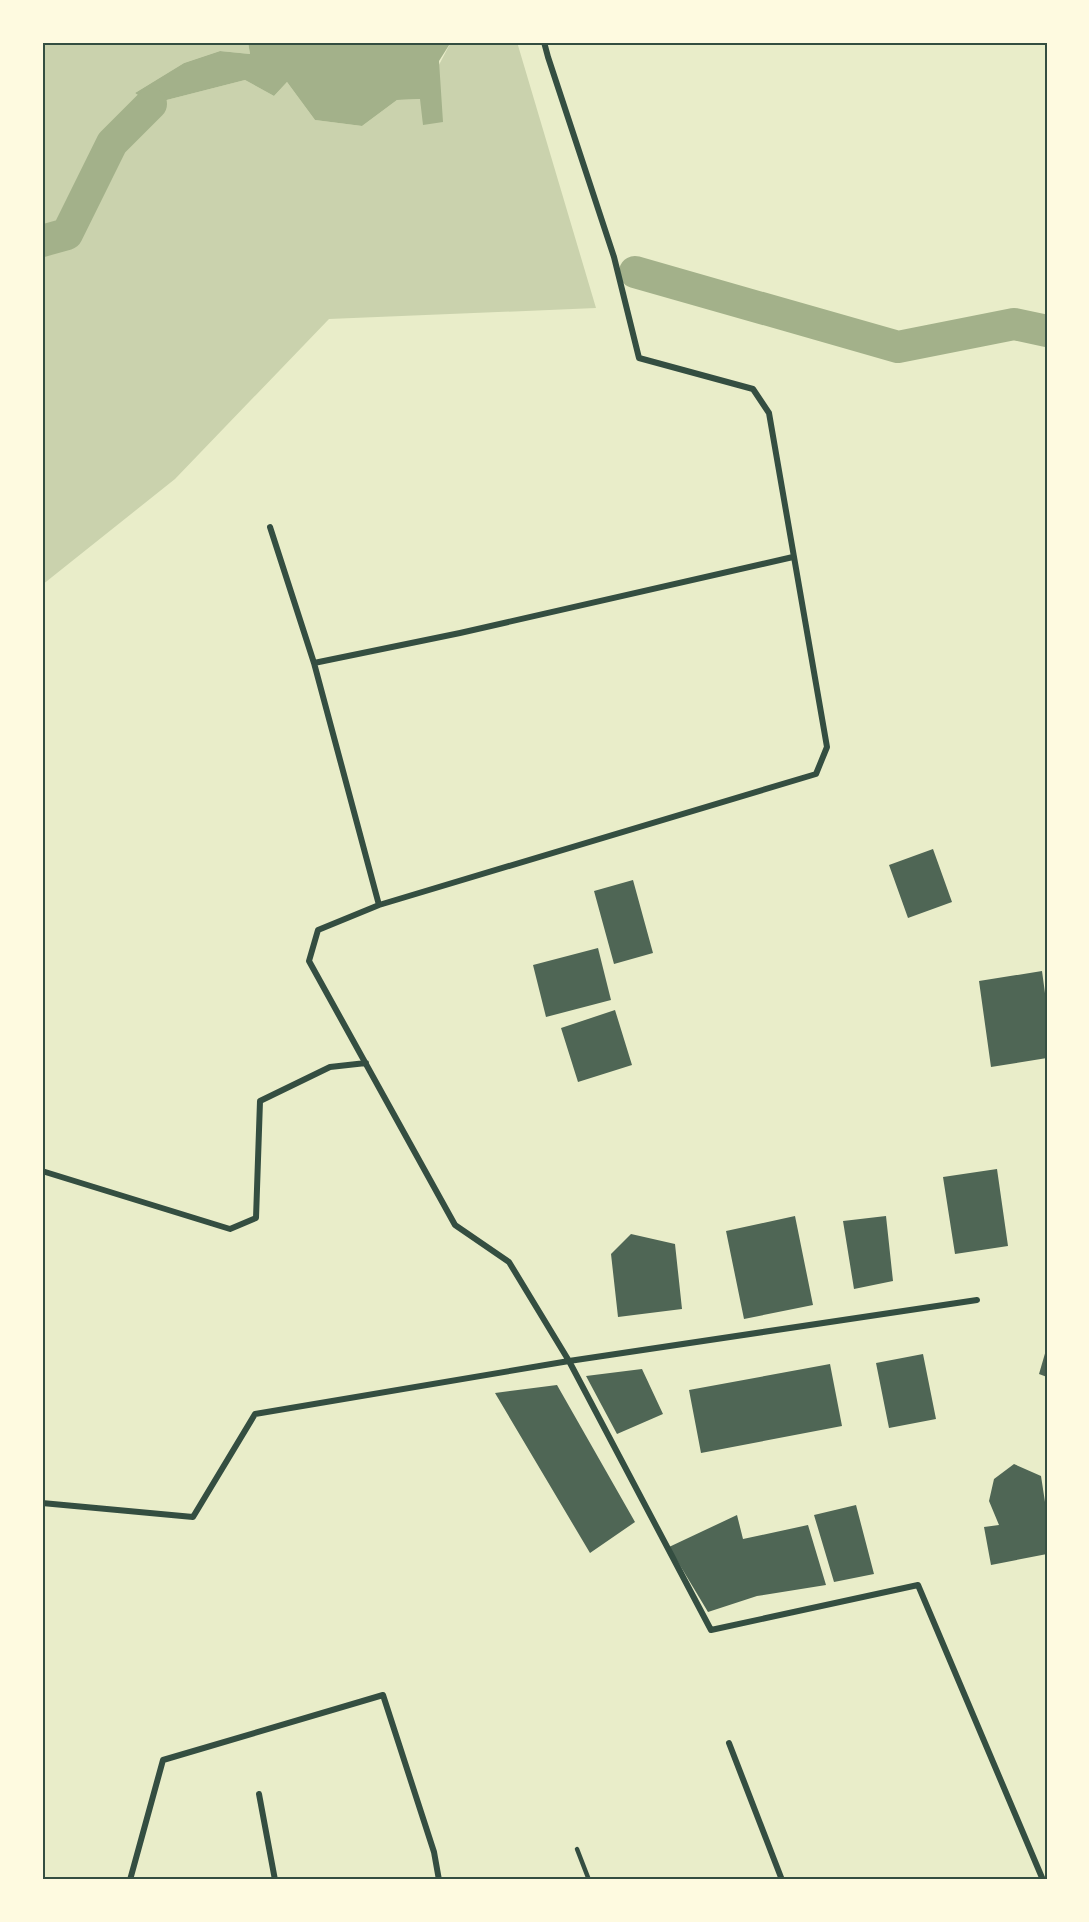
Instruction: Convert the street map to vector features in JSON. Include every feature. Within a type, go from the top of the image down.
[{"type":"street","points":[[544,42],[614,257],[639,358],[753,389],[769,413],[827,747],[816,774],[379,905],[318,930],[309,961],[455,1225],[509,1262],[569,1361],[711,1630],[918,1585],[1043,1880]]},
{"type":"street","points":[[270,526],[314,663],[379,905]]},
{"type":"street","points":[[314,663],[460,633],[793,557]]},
{"type":"street","points":[[42,1171],[230,1229],[256,1218],[260,1101],[330,1067],[366,1063]]},
{"type":"street","points":[[42,1503],[193,1517],[255,1414],[569,1361],[977,1300]]},
{"type":"street","points":[[130,1880],[163,1760],[382,1695],[434,1852],[439,1880]]},
{"type":"street","points":[[729,1743],[782,1880]]},
{"type":"street","points":[[259,1794],[275,1880]]},
{"type":"lane","points":[[577,1849],[590,1880]]},
{"type":"shaded area","points":[[42,42],[248,42],[250,54],[220,51],[184,63],[135,93],[151,104],[245,80],[274,96],[287,82],[315,120],[362,126],[397,100],[421,99],[451,42],[517,42],[596,308],[329,319],[175,479],[42,585]]},
{"type":"shaded area","points":[[248,42],[451,42],[439,61],[443,122],[423,125],[420,99],[397,100],[362,126],[315,120],[287,82],[274,96],[245,80],[151,104],[135,93],[184,63],[220,51],[250,54]]},
{"type":"building","points":[[933,849],[952,902],[908,918],[889,865]]},
{"type":"building","points":[[633,880],[653,953],[614,964],[594,891]]},
{"type":"building","points":[[598,948],[611,1000],[546,1017],[533,965]]},
{"type":"building","points":[[1042,971],[1047,1008],[1047,1058],[991,1067],[979,981]]},
{"type":"building","points":[[615,1010],[632,1065],[578,1082],[561,1028]]},
{"type":"building","points":[[997,1169],[1008,1246],[955,1254],[943,1177]]},
{"type":"building","points":[[795,1216],[813,1305],[744,1319],[726,1231]]},
{"type":"building","points":[[886,1216],[893,1281],[854,1289],[843,1221]]},
{"type":"building","points":[[631,1234],[675,1244],[682,1309],[618,1317],[611,1254]]},
{"type":"building","points":[[1047,1350],[1047,1377],[1039,1374]]},
{"type":"building","points":[[923,1354],[936,1419],[889,1428],[876,1363]]},
{"type":"building","points":[[830,1364],[842,1426],[701,1453],[689,1390]]},
{"type":"building","points":[[642,1369],[663,1414],[617,1434],[586,1376]]},
{"type":"building","points":[[557,1385],[635,1522],[590,1553],[495,1393]]},
{"type":"building","points":[[1014,1464],[1041,1476],[1047,1515],[1047,1554],[991,1565],[984,1527],[999,1525],[989,1501],[994,1479]]},
{"type":"building","points":[[856,1505],[874,1574],[834,1582],[814,1515]]},
{"type":"building","points":[[737,1515],[743,1539],[808,1525],[826,1585],[757,1596],[708,1612],[669,1547]]},
{"type":"waterway","points":[[42,241],[67,234],[112,143],[151,104]]},
{"type":"waterway","points":[[635,272],[898,347],[1014,324],[1047,331]]}]
